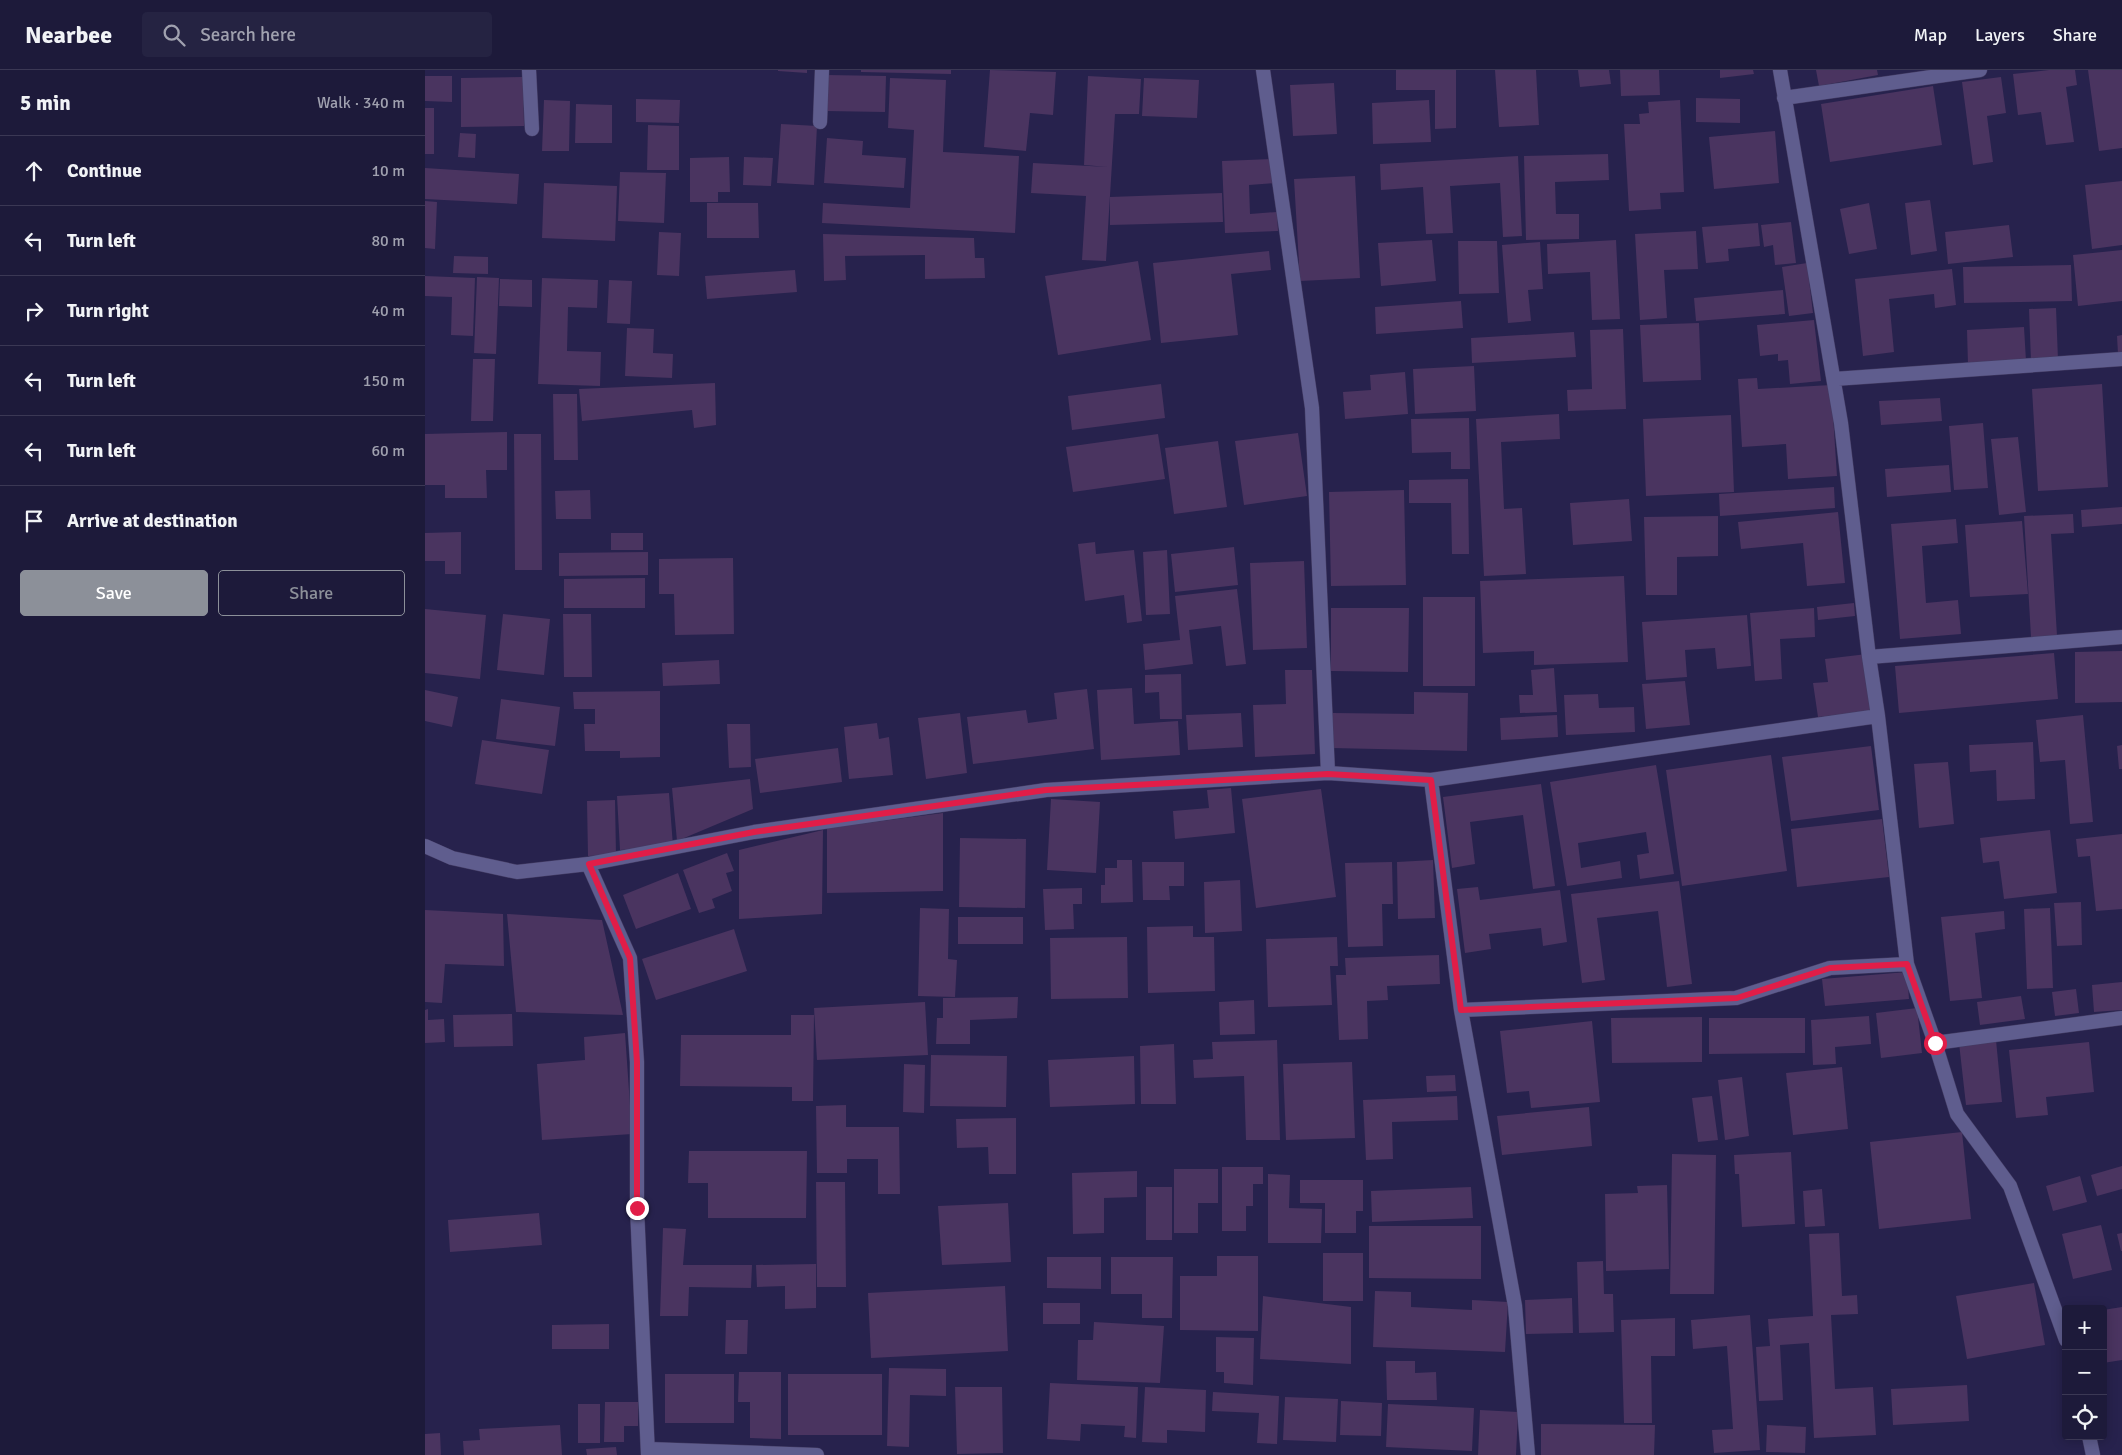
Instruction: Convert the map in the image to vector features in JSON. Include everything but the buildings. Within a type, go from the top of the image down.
[{"type":"street","points":[[529,70],[532,129]]},
{"type":"street","points":[[820,122],[821,70]]},
{"type":"street","points":[[1263,70],[1312,408],[1328,774]]},
{"type":"street","points":[[1780,70],[1834,380],[1878,716],[1907,964],[1935,1043],[1957,1114],[2010,1186],[2062,1329]]},
{"type":"street","points":[[1785,98],[1980,70]]},
{"type":"street","points":[[1834,380],[2122,359]]},
{"type":"street","points":[[1869,657],[2122,637]]},
{"type":"street","points":[[425,846],[452,858],[517,872],[589,864],[754,832],[1046,790],[1328,774],[1431,780],[1878,716]]},
{"type":"street","points":[[1431,780],[1461,1010],[1515,1306],[1528,1455]]},
{"type":"street","points":[[589,864],[630,958],[637,1062],[637,1208],[648,1452],[817,1455]]},
{"type":"street","points":[[1461,1010],[1737,998],[1830,968],[1907,964]]},
{"type":"street","points":[[1935,1043],[2122,1018]]},
{"type":"street","points":[[2090,1440],[2093,1455]]},
{"type":"route","points":[[637,1208],[637,1062],[630,958],[589,864],[754,832],[1046,790],[1328,774],[1431,780],[1461,1010],[1737,998],[1830,968],[1907,964],[1935,1043]]}]
